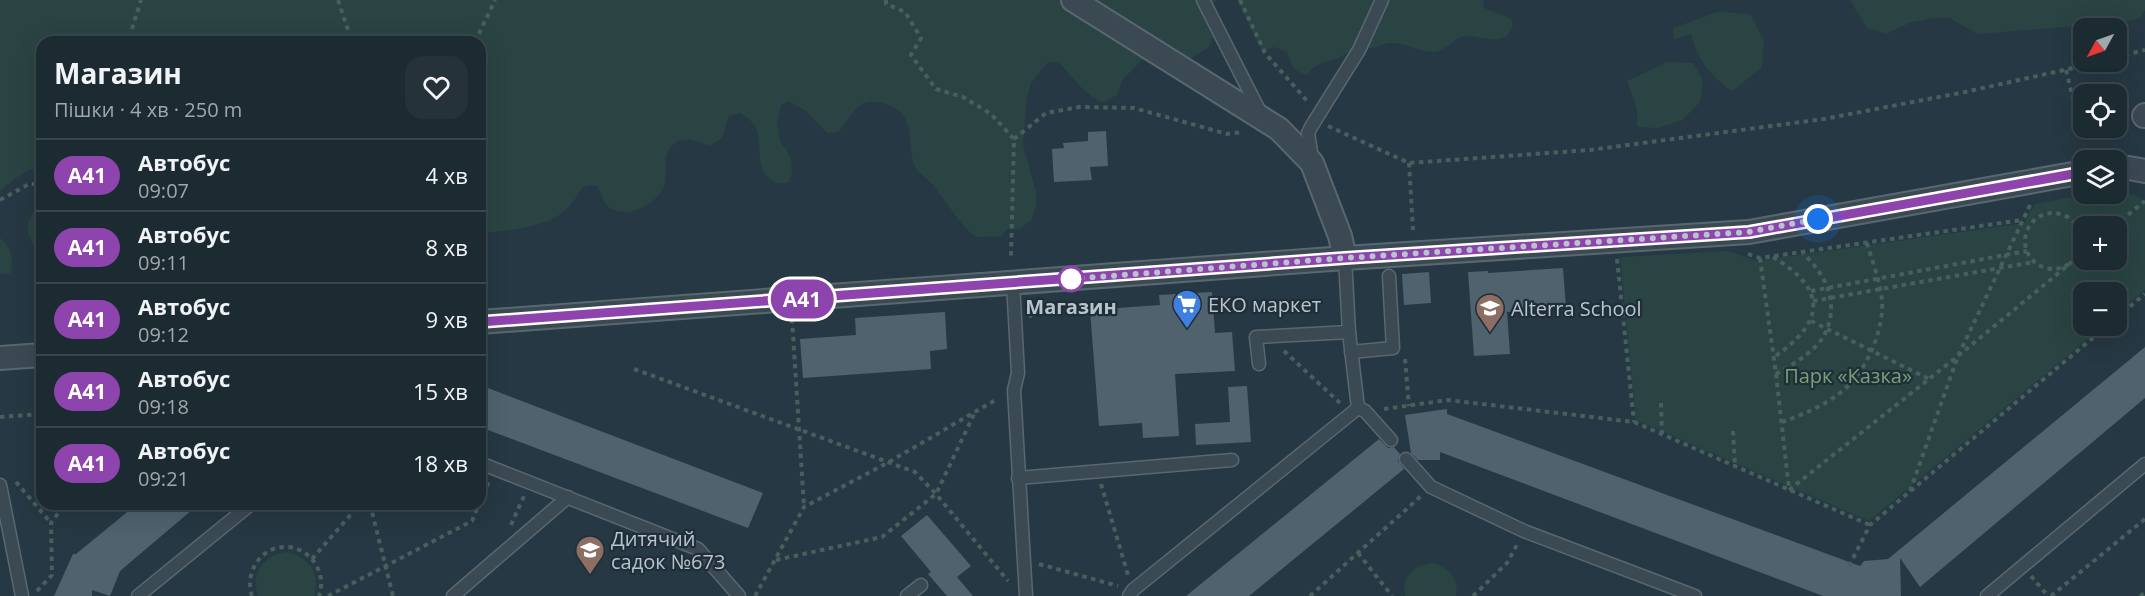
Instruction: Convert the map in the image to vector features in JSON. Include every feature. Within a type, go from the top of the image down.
[{"type":"street","points":[[1073,0],[1271,124],[1312,163],[1340,236],[1345,258]]},
{"type":"street","points":[[2127,168],[2145,171]]},
{"type":"street","points":[[486,322],[1345,258],[1749,232],[2073,174]]},
{"type":"street","points":[[0,358],[36,355]]},
{"type":"lane","points":[[1203,0],[1271,124]]},
{"type":"lane","points":[[1312,163],[1308,133],[1359,50],[1382,0]]},
{"type":"lane","points":[[1345,258],[1349,332],[1358,411],[1391,440]]},
{"type":"lane","points":[[1351,352],[1394,348],[1389,276]]},
{"type":"lane","points":[[1013,283],[1018,373],[1014,390],[1026,596]]},
{"type":"lane","points":[[1259,364],[1256,337],[1349,332]]},
{"type":"lane","points":[[1134,594],[1358,411]]},
{"type":"lane","points":[[1406,459],[1431,487],[1524,531],[1695,596]]},
{"type":"lane","points":[[1018,477],[1232,460]]},
{"type":"lane","points":[[1987,596],[2145,464]]},
{"type":"lane","points":[[486,466],[698,549],[739,596]]},
{"type":"lane","points":[[0,485],[22,596]]},
{"type":"lane","points":[[453,596],[568,497]]},
{"type":"lane","points":[[138,596],[244,510]]},
{"type":"lane","points":[[907,596],[921,585]]},
{"type":"path","points":[[132,29],[141,0]]},
{"type":"path","points":[[338,0],[350,36]]},
{"type":"path","points":[[478,36],[495,0]]},
{"type":"path","points":[[886,0],[886,4],[905,12],[921,38],[911,55],[936,89],[963,97],[991,114],[1014,139],[1011,256]]},
{"type":"path","points":[[1240,0],[1265,53],[1327,126]]},
{"type":"path","points":[[2127,54],[2145,50]]},
{"type":"path","points":[[1311,127],[1327,126],[1409,163],[1590,150],[1824,120],[2073,68]]},
{"type":"path","points":[[2066,70],[2073,100]]},
{"type":"path","points":[[1014,139],[1046,113],[1078,107],[1134,108],[1227,134],[1271,124]]},
{"type":"path","points":[[1409,163],[1413,230]]},
{"type":"path","points":[[0,200],[30,184],[36,184]]},
{"type":"path","points":[[1910,491],[1958,356],[2034,197]]},
{"type":"path","points":[[2126,216],[2145,201]]},
{"type":"path","points":[[2066,267],[2046,269],[2034,262],[2024,241],[2031,224],[2046,213],[2056,213],[2073,221]]},
{"type":"path","points":[[1790,490],[1760,258],[2023,219]]},
{"type":"path","points":[[1782,422],[1814,410],[1850,385],[1872,351],[1881,323],[1882,300],[1866,243]]},
{"type":"path","points":[[1811,291],[2027,251]]},
{"type":"path","points":[[1776,374],[1799,361],[1817,346],[1828,329],[1832,306],[1829,287],[1813,262],[1803,252]]},
{"type":"path","points":[[1617,254],[1634,422]]},
{"type":"path","points":[[1773,256],[1799,274],[1811,291],[1813,301],[1811,321],[1790,346],[1774,357]]},
{"type":"path","points":[[1790,490],[2073,261]]},
{"type":"path","points":[[1813,301],[2034,262]]},
{"type":"path","points":[[2127,309],[2145,294]]},
{"type":"path","points":[[755,596],[804,507],[792,313]]},
{"type":"path","points":[[1811,321],[1929,379]]},
{"type":"path","points":[[1268,336],[1358,411],[1448,400],[1634,422],[1870,525]]},
{"type":"path","points":[[1849,566],[1870,525],[2096,336]]},
{"type":"path","points":[[1404,352],[1409,406]]},
{"type":"path","points":[[1620,355],[1627,354]]},
{"type":"path","points":[[634,369],[915,472],[1008,581]]},
{"type":"path","points":[[804,507],[889,462],[997,399]]},
{"type":"path","points":[[1661,403],[1662,434]]},
{"type":"path","points":[[775,560],[882,537],[936,494],[976,412]]},
{"type":"path","points":[[0,417],[36,414]]},
{"type":"path","points":[[1732,431],[1736,466]]},
{"type":"path","points":[[486,488],[494,469]]},
{"type":"path","points":[[1097,471],[1134,594]]},
{"type":"path","points":[[8,474],[36,506]]},
{"type":"path","points":[[1310,596],[1431,487]]},
{"type":"path","points":[[40,510],[51,523]]},
{"type":"path","points":[[32,596],[52,575],[51,523],[61,510]]},
{"type":"path","points":[[312,559],[355,510]]},
{"type":"path","points":[[371,510],[393,596]]},
{"type":"path","points":[[328,596],[472,521],[477,510]]},
{"type":"path","points":[[2022,567],[2050,596],[2145,519]]},
{"type":"path","points":[[1473,596],[1507,563],[1524,531]]},
{"type":"path","points":[[252,596],[249,582],[257,561],[276,548],[288,547],[300,550],[312,559],[321,578],[319,596]]},
{"type":"path","points":[[1358,553],[1392,596]]},
{"type":"path","points":[[1039,564],[1134,594]]},
{"type":"path","points":[[2140,596],[2145,593]]},
{"type":"green space","points":[[0,0],[1217,0],[1211,8],[1217,31],[1208,48],[1190,59],[1146,56],[1123,79],[1117,95],[1103,102],[1084,90],[1058,62],[1048,62],[1031,83],[1027,98],[1023,144],[1036,192],[1036,206],[1031,220],[1020,229],[1007,229],[1000,237],[977,237],[972,234],[932,184],[917,170],[912,159],[907,123],[897,109],[877,102],[863,104],[853,112],[838,132],[827,133],[806,111],[789,101],[781,105],[777,123],[780,142],[787,150],[791,160],[792,174],[789,182],[775,183],[766,174],[760,161],[758,133],[750,120],[740,113],[729,116],[722,138],[710,146],[692,140],[675,143],[667,153],[662,190],[646,206],[632,211],[617,211],[605,203],[595,185],[583,187],[569,207],[550,220],[527,227],[486,232],[486,36],[36,36],[36,168],[20,176],[0,191]]},
{"type":"green space","points":[[1237,0],[1382,0],[1386,2],[1390,0],[1483,0],[1483,6],[1486,9],[1511,20],[1512,28],[1504,38],[1461,37],[1434,52],[1392,43],[1375,48],[1355,49],[1338,58],[1321,63],[1306,75],[1293,67],[1287,52],[1274,47],[1263,52]]},
{"type":"green space","points":[[1850,0],[2145,0],[2145,10],[2140,18],[2127,21],[2127,18],[2073,18],[2073,26],[1978,34],[1949,18],[1912,22],[1886,34],[1867,28]]},
{"type":"green space","points":[[1720,11],[1751,15],[1764,41],[1762,68],[1732,91],[1706,67],[1697,52],[1691,34],[1674,39],[1673,28]]},
{"type":"green space","points":[[1667,62],[1693,63],[1703,80],[1700,102],[1682,120],[1658,128],[1637,127],[1637,109],[1627,81]]},
{"type":"green space","name":"Парк «Казка»","points":[[2127,194],[2135,195],[2145,202],[2145,290],[2127,305],[2127,282],[2073,282],[2073,336],[2091,336],[1869,521],[1636,420],[1620,257],[1728,251],[1757,261],[2024,223],[2035,204],[2073,197],[2073,204],[2127,204]]},
{"type":"green space","points":[[36,211],[36,250],[28,234],[29,220]]},
{"type":"green space","points":[[0,238],[11,254],[11,273],[0,274]]},
{"type":"green space","points":[[286,552],[301,557],[311,567],[316,580],[314,596],[258,596],[256,580],[260,567],[271,557]]},
{"type":"green space","points":[[1434,563],[1449,571],[1455,579],[1456,596],[1405,596],[1405,583],[1411,572],[1421,566]]},
{"type":"building","points":[[1106,131],[1108,166],[1090,167],[1092,180],[1054,182],[1052,149],[1064,148],[1063,143],[1088,141],[1088,132]]},
{"type":"building","name":"Alterra School","points":[[1563,268],[1566,308],[1507,312],[1510,354],[1474,356],[1468,272],[1488,271],[1488,273]]},
{"type":"building","points":[[1429,272],[1431,303],[1404,305],[1402,274]]},
{"type":"building","points":[[1212,292],[1215,333],[1232,332],[1235,371],[1175,374],[1179,436],[1143,438],[1142,423],[1099,426],[1090,310],[1160,305],[1159,295]]},
{"type":"building","points":[[945,312],[947,349],[930,351],[931,369],[803,378],[800,339],[856,335],[855,318]]},
{"type":"building","points":[[2145,347],[2145,398],[1920,587],[1900,558],[1901,596],[1823,596],[1440,452],[1440,460],[1418,460],[1411,453],[1405,415],[1447,409],[1447,414],[1860,566],[1864,561],[1888,559]]},
{"type":"building","points":[[1247,386],[1251,442],[1196,445],[1195,424],[1230,422],[1228,387]]},
{"type":"building","points":[[486,387],[763,493],[748,528],[486,429]]},
{"type":"building","points":[[1379,439],[1388,448],[1394,447],[1400,454],[1398,461],[1404,469],[1249,596],[1186,596]]},
{"type":"building","points":[[130,510],[192,510],[120,571],[110,596],[92,590],[92,596],[54,596],[73,554],[76,554]]},
{"type":"building","points":[[927,515],[971,566],[957,577],[973,596],[947,596],[928,574],[931,572],[901,536]]},
{"type":"bus line","name":"A41","points":[[486,322],[1345,258],[1749,232],[2073,173]]},
{"type":"place","name":"Магазин","points":[[1071,279]]},
{"type":"place","name":"ЕКО маркет","points":[[1187,330]]},
{"type":"place","name":"Alterra School","points":[[1490,334]]},
{"type":"place","name":"Дитячий садок №673","points":[[590,576]]},
{"type":"route","points":[[1071,279],[1345,258],[1749,232],[1818,219]]}]
